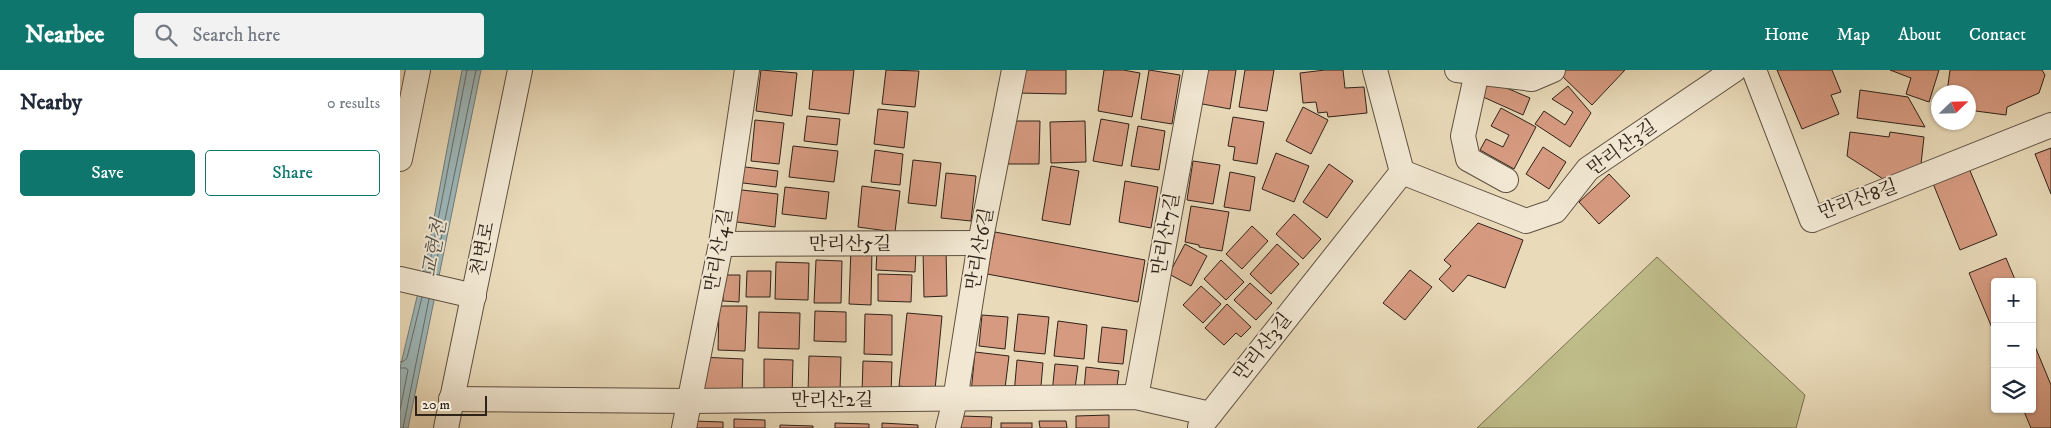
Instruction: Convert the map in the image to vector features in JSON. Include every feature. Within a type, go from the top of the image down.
[{"type":"street","points":[[400,159],[418,70]]},
{"type":"street","name":"천변로","points":[[446,428],[520,70]]},
{"type":"street","name":"만리산4길","points":[[684,428],[721,244],[747,70]]},
{"type":"street","name":"만리산6길","points":[[948,428],[955,400],[980,243],[1014,70]]},
{"type":"street","name":"만리산7길","points":[[1136,397],[1196,70]]},
{"type":"street","points":[[1376,70],[1402,172]]},
{"type":"street","points":[[1506,180],[1468,159],[1463,136],[1467,71],[1532,79],[1552,70]]},
{"type":"street","name":"만리산3길","points":[[1205,421],[1402,172],[1458,183],[1526,221],[1555,211],[1588,169],[1734,70]]},
{"type":"street","name":"만리산8길","points":[[1754,70],[1812,220],[2051,126]]},
{"type":"street","name":"만리산5길","points":[[721,244],[980,243]]},
{"type":"street","points":[[400,280],[474,296]]},
{"type":"street","name":"만리산2길","points":[[451,399],[689,401],[1136,397],[1205,421]]},
{"type":"shaded area","points":[[1657,257],[1805,395],[1796,428],[1477,428]]},
{"type":"water","name":"교현천","points":[[462,70],[481,70],[408,428],[400,428],[400,368],[427,255]]},
{"type":"building","points":[[761,70],[797,73],[792,116],[756,111]]},
{"type":"building","points":[[813,70],[854,70],[849,114],[809,109]]},
{"type":"building","points":[[886,70],[919,71],[915,107],[882,104]]},
{"type":"building","points":[[1024,70],[1066,70],[1066,94],[1017,93]]},
{"type":"building","points":[[1104,70],[1123,70],[1140,73],[1132,117],[1098,111]]},
{"type":"building","points":[[1149,70],[1180,75],[1172,124],[1141,119]]},
{"type":"building","points":[[1205,70],[1236,70],[1230,109],[1197,103]]},
{"type":"building","points":[[1245,70],[1274,70],[1267,111],[1239,107]]},
{"type":"building","points":[[1343,70],[1345,88],[1364,87],[1367,113],[1328,117],[1327,112],[1318,113],[1316,102],[1303,103],[1300,73]]},
{"type":"building","points":[[1565,70],[1625,70],[1592,105],[1561,75]]},
{"type":"building","points":[[1777,70],[1832,70],[1841,92],[1831,95],[1839,114],[1802,129]]},
{"type":"building","points":[[1890,70],[1939,70],[1934,85],[1931,85],[1929,102],[1906,94],[1911,78]]},
{"type":"building","points":[[1950,70],[2042,70],[2045,75],[2039,93],[2007,107],[2006,115],[1976,111],[1976,85],[1948,85]]},
{"type":"building","points":[[1488,80],[1530,98],[1523,115],[1481,96]]},
{"type":"building","points":[[1568,86],[1591,113],[1570,147],[1535,124],[1544,111],[1565,125],[1573,112],[1552,99]]},
{"type":"building","points":[[1860,90],[1908,97],[1925,127],[1857,118]]},
{"type":"building","points":[[1303,107],[1328,120],[1311,154],[1286,141]]},
{"type":"building","points":[[1501,108],[1536,127],[1514,169],[1480,150],[1486,139],[1503,147],[1509,135],[1491,126]]},
{"type":"building","points":[[878,109],[908,112],[904,148],[874,144]]},
{"type":"building","points":[[807,116],[840,119],[837,145],[804,141]]},
{"type":"building","points":[[1233,117],[1264,122],[1257,164],[1233,160],[1235,147],[1228,146]]},
{"type":"building","points":[[1101,119],[1129,124],[1122,166],[1093,161]]},
{"type":"building","points":[[755,120],[784,123],[779,164],[751,161]]},
{"type":"building","points":[[1012,121],[1040,121],[1039,164],[1005,164]]},
{"type":"building","points":[[1085,121],[1086,162],[1051,163],[1050,122]]},
{"type":"building","points":[[1138,126],[1165,131],[1159,170],[1131,166]]},
{"type":"building","points":[[1850,132],[1889,137],[1890,132],[1924,137],[1921,164],[1888,182],[1847,156]]},
{"type":"building","points":[[793,146],[838,151],[834,182],[789,177]]},
{"type":"building","points":[[1543,147],[1566,162],[1549,189],[1526,174]]},
{"type":"building","points":[[2051,148],[2051,194],[2035,154]]},
{"type":"building","points":[[875,150],[903,154],[900,185],[871,182]]},
{"type":"building","points":[[1276,153],[1309,166],[1294,202],[1262,189]]},
{"type":"building","points":[[913,160],[941,163],[936,206],[908,203]]},
{"type":"building","points":[[1193,161],[1220,165],[1213,204],[1187,200]]},
{"type":"building","points":[[1329,164],[1353,181],[1327,218],[1303,202]]},
{"type":"building","points":[[737,166],[778,171],[776,187],[735,182]]},
{"type":"building","points":[[1051,166],[1079,171],[1070,225],[1042,220]]},
{"type":"building","points":[[1968,166],[1997,235],[1960,250],[1932,181]]},
{"type":"building","points":[[1230,172],[1255,177],[1250,211],[1224,207]]},
{"type":"building","points":[[946,173],[976,176],[971,221],[941,218]]},
{"type":"building","points":[[1609,174],[1630,196],[1599,224],[1579,202]]},
{"type":"building","points":[[1125,181],[1158,187],[1151,228],[1119,222]]},
{"type":"building","points":[[862,186],[900,191],[895,232],[858,227]]},
{"type":"building","points":[[785,187],[829,192],[826,219],[782,214]]},
{"type":"building","points":[[733,189],[778,194],[775,227],[729,221]]},
{"type":"building","points":[[1191,206],[1229,212],[1222,251],[1199,247],[1199,245],[1185,242]]},
{"type":"building","points":[[1294,214],[1321,239],[1303,259],[1276,234]]},
{"type":"building","points":[[1478,223],[1523,240],[1505,288],[1468,275],[1453,292],[1439,279],[1451,266],[1444,260]]},
{"type":"building","points":[[1252,226],[1268,241],[1242,269],[1226,254]]},
{"type":"building","points":[[995,232],[1145,260],[1138,302],[987,274]]},
{"type":"building","points":[[1185,244],[1207,256],[1191,286],[1169,274]]},
{"type":"building","points":[[1277,244],[1299,264],[1271,294],[1250,274]]},
{"type":"building","points":[[851,248],[872,248],[871,305],[849,304]]},
{"type":"building","points":[[923,249],[946,249],[947,296],[924,297]]},
{"type":"building","points":[[877,250],[916,251],[915,272],[876,270]]},
{"type":"building","points":[[2006,258],[2014,278],[1991,278],[1991,325],[1969,273]]},
{"type":"building","points":[[816,260],[842,261],[841,303],[814,303]]},
{"type":"building","points":[[1221,260],[1244,282],[1226,300],[1204,279]]},
{"type":"building","points":[[776,262],[809,263],[808,300],[775,299]]},
{"type":"building","points":[[1410,270],[1432,287],[1405,320],[1383,303]]},
{"type":"building","points":[[747,271],[771,271],[770,297],[746,297]]},
{"type":"building","points":[[878,274],[912,275],[911,302],[878,301]]},
{"type":"building","points":[[723,275],[740,275],[739,302],[723,301]]},
{"type":"building","points":[[1250,283],[1272,303],[1256,320],[1234,300]]},
{"type":"building","points":[[1201,286],[1221,304],[1203,323],[1183,305]]},
{"type":"building","points":[[1227,304],[1251,327],[1241,337],[1236,333],[1224,345],[1205,328]]},
{"type":"building","points":[[719,306],[747,306],[745,351],[718,350]]},
{"type":"building","points":[[815,311],[846,312],[846,342],[814,341]]},
{"type":"building","points":[[759,312],[800,313],[799,349],[758,348]]},
{"type":"building","points":[[907,313],[942,316],[935,390],[899,386]]},
{"type":"building","points":[[865,314],[892,315],[892,355],[864,354]]},
{"type":"building","points":[[1018,314],[1049,317],[1045,354],[1014,351]]},
{"type":"building","points":[[982,315],[1008,317],[1005,349],[979,346]]},
{"type":"building","points":[[1058,321],[1087,325],[1084,359],[1054,356]]},
{"type":"building","points":[[1102,327],[1127,330],[1123,364],[1098,362]]},
{"type":"building","points":[[2036,349],[2051,385],[2051,428],[2031,428],[2025,413],[2036,413]]},
{"type":"building","points":[[975,352],[1009,356],[1004,396],[971,393]]},
{"type":"building","points":[[809,356],[841,357],[840,393],[808,393]]},
{"type":"building","points":[[700,357],[743,359],[742,396],[699,395]]},
{"type":"building","points":[[764,359],[793,360],[792,396],[764,395]]},
{"type":"building","points":[[1017,360],[1043,363],[1040,397],[1014,394]]},
{"type":"building","points":[[863,361],[892,362],[891,395],[862,394]]},
{"type":"building","points":[[1055,364],[1078,366],[1074,396],[1052,393]]},
{"type":"building","points":[[1086,367],[1119,371],[1116,393],[1084,390]]},
{"type":"building","points":[[1109,415],[1109,428],[1076,428],[1076,416]]},
{"type":"building","points":[[961,416],[992,417],[991,428],[961,428]]},
{"type":"building","points":[[734,419],[765,420],[765,428],[734,428]]},
{"type":"building","points":[[693,421],[723,422],[723,428],[693,428]]},
{"type":"building","points":[[1039,421],[1066,421],[1067,428],[1040,428]]},
{"type":"building","points":[[835,423],[869,424],[869,428],[835,428]]},
{"type":"building","points":[[882,423],[918,425],[918,428],[882,428]]},
{"type":"building","points":[[1001,423],[1032,423],[1032,428],[1001,428]]},
{"type":"building","points":[[780,425],[813,426],[813,428],[780,428]]}]
